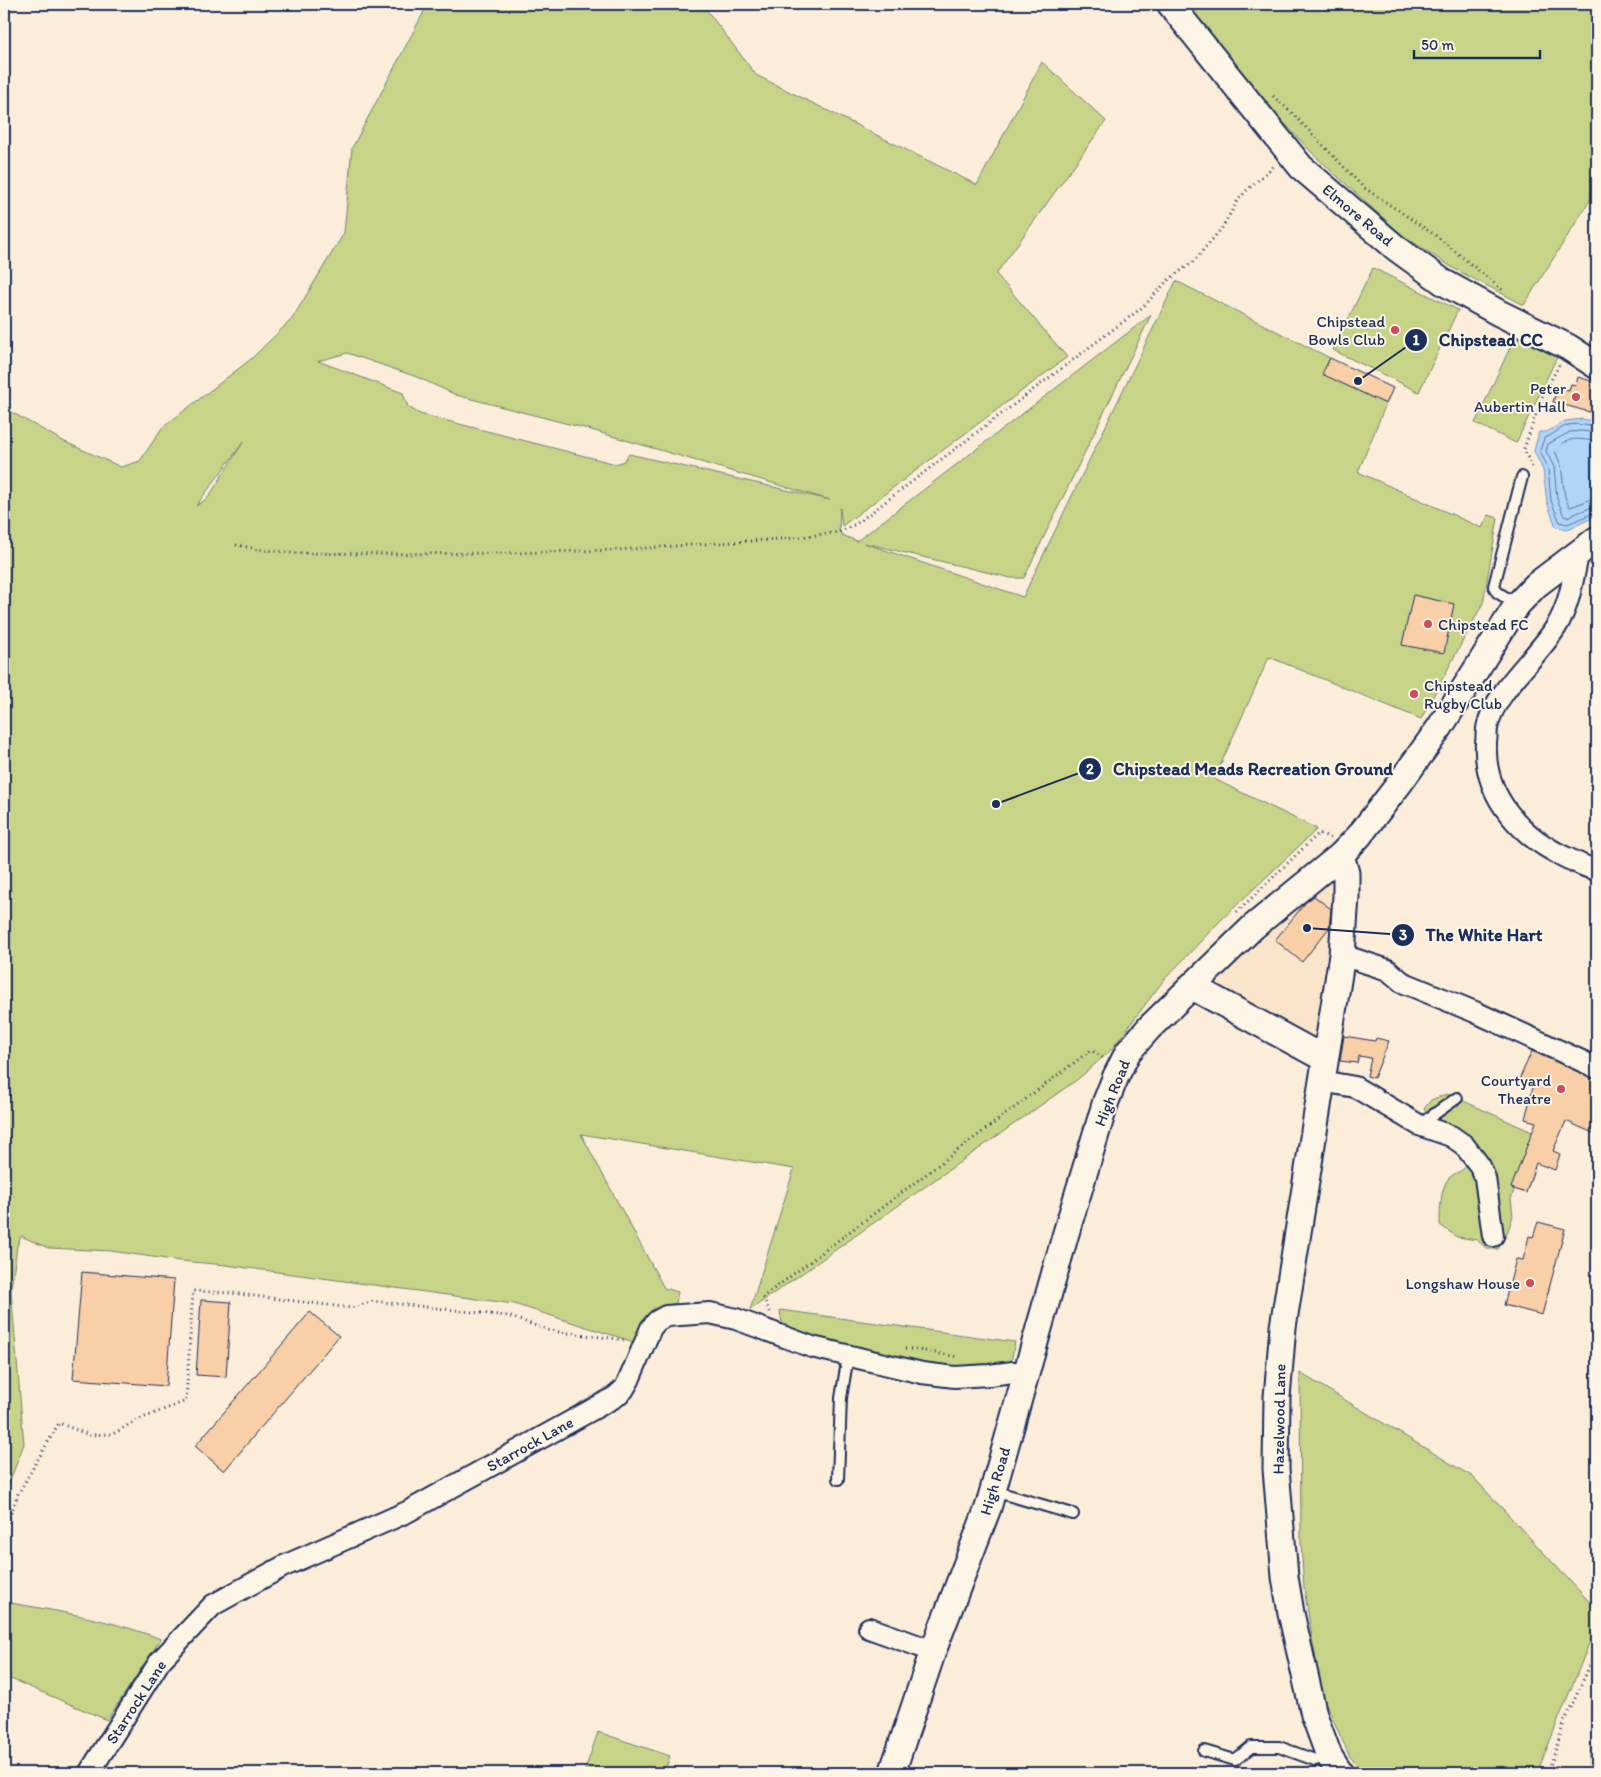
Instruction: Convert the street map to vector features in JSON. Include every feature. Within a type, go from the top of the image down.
[{"type":"street","name":"Elmore Road","points":[[1170,4],[1302,167],[1396,248],[1444,282],[1499,313],[1568,347],[1597,366]]},
{"type":"street","name":"High Road","points":[[892,1773],[933,1650],[993,1490],[1106,1101],[1128,1052],[1192,985],[1253,927],[1339,847],[1365,829],[1440,727],[1517,605],[1536,585],[1588,545]]},
{"type":"street","points":[[1588,545],[1563,616],[1555,630],[1499,700],[1488,724],[1486,749],[1488,774],[1500,801],[1518,827],[1550,851],[1597,870]]},
{"type":"street","name":"Hazelwood Lane","points":[[1335,1764],[1314,1715],[1291,1613],[1285,1577],[1276,1469],[1279,1362],[1342,954],[1346,873],[1339,847]]},
{"type":"street","points":[[1342,954],[1388,970],[1402,982],[1475,1012],[1597,1068]]},
{"type":"street","points":[[1192,985],[1323,1070],[1419,1125],[1451,1136],[1464,1145],[1480,1166],[1485,1178],[1493,1236]]},
{"type":"street","name":"Starrock Lane","points":[[89,1773],[160,1661],[212,1605],[284,1566],[407,1512],[615,1397],[624,1389],[629,1380],[651,1328],[657,1320],[666,1316],[710,1313],[736,1319],[812,1348],[922,1373],[956,1377],[1026,1372]]},
{"type":"street","points":[[869,1628],[933,1650]]},
{"type":"lane","points":[[1517,605],[1497,592],[1494,586],[1522,476]]},
{"type":"lane","points":[[1419,1125],[1457,1098]]},
{"type":"lane","points":[[838,1480],[840,1398],[848,1356]]},
{"type":"lane","points":[[993,1490],[1073,1514]]},
{"type":"lane","points":[[1204,1751],[1235,1760],[1251,1747],[1279,1747],[1315,1760],[1335,1764]]},
{"type":"path","points":[[1268,92],[1294,115],[1363,186],[1435,235],[1504,291],[1499,313]]},
{"type":"path","points":[[236,545],[293,553],[508,553],[616,550],[794,538],[839,532],[856,524],[1144,306],[1167,281],[1194,261],[1222,228],[1246,190],[1290,153]]},
{"type":"path","points":[[1532,468],[1524,449],[1542,396],[1568,347]]},
{"type":"path","points":[[1232,916],[1319,833],[1339,847]]},
{"type":"path","points":[[772,1332],[776,1323],[763,1297],[1091,1050],[1107,1061]]},
{"type":"path","points":[[4,1532],[18,1494],[59,1423],[89,1436],[113,1434],[135,1421],[186,1401],[193,1292],[231,1293],[351,1308],[373,1301],[508,1316],[551,1331],[645,1342]]},
{"type":"path","points":[[1546,1773],[1552,1761],[1565,1720],[1597,1650]]},
{"type":"shaded area","points":[[1337,870],[1339,916],[1322,1049],[1215,986],[1264,932]]},
{"type":"green space","points":[[428,4],[702,4],[756,75],[977,185],[1042,62],[1106,121],[996,274],[1067,357],[842,526],[840,508],[839,532],[857,541],[1151,315],[1024,578],[1011,578],[864,543],[1023,597],[1176,281],[1330,358],[1323,374],[1386,404],[1358,472],[1482,528],[1488,515],[1498,518],[1483,603],[1421,719],[1269,657],[1214,779],[1317,829],[1221,920],[1163,981],[1111,1050],[1078,1079],[750,1310],[794,1169],[581,1134],[664,1288],[678,1292],[676,1303],[653,1309],[634,1342],[514,1304],[111,1251],[48,1248],[21,1236],[17,1246],[11,1290],[24,1444],[4,1496],[4,408],[63,441],[121,467],[140,461],[162,428],[251,359],[292,319],[344,233],[352,148]],"holes":[[[347,353],[417,377],[456,395],[588,429],[830,500],[629,454],[624,461],[616,464],[420,414],[408,407],[403,393],[318,361]],[[244,441],[208,498],[196,506]]]},
{"type":"green space","points":[[1179,4],[1597,4],[1597,189],[1524,305],[1453,268],[1402,235],[1315,156],[1206,39]]},
{"type":"green space","name":"Chipstead Bowls Club","points":[[1373,268],[1458,310],[1419,392],[1333,350]]},
{"type":"green space","points":[[1515,337],[1557,357],[1516,443],[1475,423]]},
{"type":"green space","points":[[1446,1094],[1534,1133],[1511,1199],[1513,1216],[1506,1236],[1498,1249],[1487,1249],[1477,1240],[1457,1237],[1440,1225],[1441,1200],[1446,1182],[1452,1175],[1463,1169],[1470,1159],[1440,1132],[1436,1118],[1424,1109],[1431,1100]]},
{"type":"green space","points":[[780,1310],[1015,1342],[1011,1362],[1005,1368],[956,1372],[783,1330]]},
{"type":"green space","points":[[1300,1373],[1473,1477],[1597,1610],[1597,1624],[1537,1773],[1362,1773],[1349,1755],[1321,1692],[1304,1588],[1301,1543]]},
{"type":"green space","points":[[4,1602],[103,1621],[161,1639],[107,1720],[4,1676]]},
{"type":"green space","points":[[1597,1671],[1597,1773],[1587,1773],[1589,1766]]},
{"type":"green space","points":[[598,1732],[670,1756],[664,1773],[584,1773]]},
{"type":"water","points":[[1582,419],[1597,422],[1597,516],[1568,529],[1556,527],[1547,502],[1543,470],[1534,451],[1539,432],[1547,432],[1565,421]]},
{"type":"building","points":[[1330,358],[1393,388],[1386,404],[1322,374]]},
{"type":"building","name":"Peter Aubertin Hall","points":[[1578,377],[1591,381],[1591,386],[1595,387],[1594,390],[1597,392],[1597,414],[1553,402],[1558,387],[1569,390],[1571,384],[1576,385]]},
{"type":"building","name":"Chipstead FC","points":[[1413,595],[1454,604],[1444,653],[1402,645]]},
{"type":"building","points":[[1314,896],[1331,909],[1329,928],[1302,962],[1275,940],[1306,902]]},
{"type":"building","points":[[1344,1036],[1375,1041],[1376,1038],[1389,1041],[1374,1078],[1367,1076],[1371,1058],[1359,1056],[1357,1063],[1340,1061]]},
{"type":"building","name":"Courtyard Theatre","points":[[1532,1051],[1597,1080],[1597,1124],[1593,1133],[1566,1121],[1553,1151],[1560,1154],[1555,1170],[1536,1163],[1526,1193],[1511,1188],[1536,1122],[1525,1119],[1533,1087],[1518,1082]]},
{"type":"building","name":"Longshaw House","points":[[1538,1222],[1565,1229],[1542,1315],[1504,1305],[1516,1259],[1523,1260],[1529,1236],[1533,1237]]},
{"type":"building","points":[[82,1272],[174,1280],[166,1386],[73,1379]]},
{"type":"building","points":[[201,1300],[231,1302],[226,1377],[196,1375]]},
{"type":"building","points":[[310,1312],[339,1336],[224,1471],[195,1446]]},
{"type":"place","name":"Chipstead Bowls Club","points":[[1395,330]]},
{"type":"place","name":"Chipstead CC","points":[[1358,381]]},
{"type":"place","name":"Peter Aubertin Hall","points":[[1576,397]]},
{"type":"place","name":"Chipstead FC","points":[[1428,624]]},
{"type":"place","name":"Chipstead Rugby Club","points":[[1414,694]]},
{"type":"place","name":"Chipstead Meads Recreation Ground","points":[[996,804]]},
{"type":"place","name":"The White Hart","points":[[1307,928]]},
{"type":"place","name":"Courtyard Theatre","points":[[1561,1089]]},
{"type":"place","name":"Longshaw House","points":[[1530,1283]]}]
